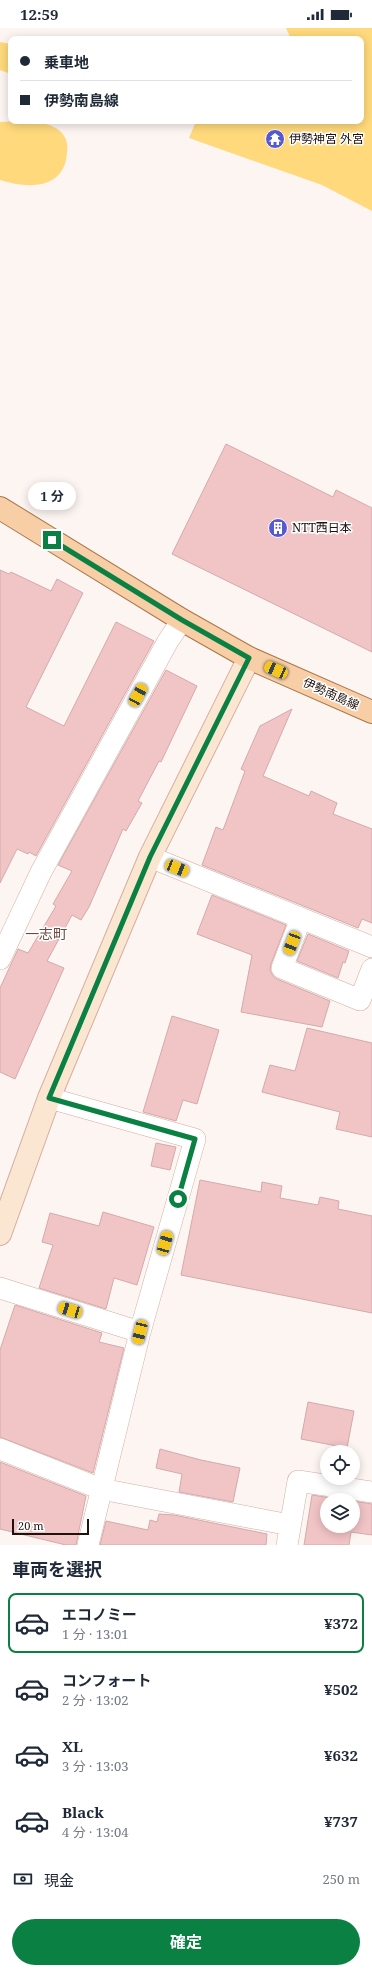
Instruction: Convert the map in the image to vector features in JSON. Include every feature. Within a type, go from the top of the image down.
[{"type":"main road","name":"伊勢南島線","points":[[0,508],[182,620],[249,658],[372,712]]},
{"type":"street","points":[[0,959],[41,872],[164,648],[182,620]]},
{"type":"street","points":[[0,1234],[49,1098],[150,857],[249,658]]},
{"type":"street","points":[[150,857],[372,947]]},
{"type":"street","points":[[301,918],[282,968],[360,1000],[372,968]]},
{"type":"street","points":[[49,1098],[195,1139],[140,1332],[88,1545]]},
{"type":"street","points":[[0,1288],[140,1332]]},
{"type":"street","points":[[0,1450],[101,1489],[289,1535],[298,1481],[372,1492]]},
{"type":"shaded area","name":"伊勢神宮 外宮","points":[[286,28],[372,28],[372,211],[322,185],[189,138],[195,124],[364,124],[364,36],[290,36]]},
{"type":"shaded area","points":[[0,42],[8,43],[8,73],[0,70]]},
{"type":"shaded area","points":[[0,122],[8,122],[8,124],[46,124],[58,129],[63,134],[67,142],[65,164],[60,174],[43,184],[33,185],[22,185],[0,180]]},
{"type":"building","name":"NTT西日本","points":[[226,444],[333,497],[336,490],[372,508],[372,652],[172,554]]},
{"type":"building","points":[[0,570],[9,574],[11,572],[51,591],[57,579],[83,593],[26,707],[64,726],[116,622],[154,641],[36,856],[29,852],[28,854],[17,849],[0,883]]},
{"type":"building","points":[[166,670],[197,686],[161,762],[159,761],[138,801],[142,803],[126,831],[123,829],[89,907],[81,920],[72,915],[47,961],[64,968],[15,1079],[0,1072],[0,988],[18,949],[28,953],[56,906],[53,904],[72,871],[58,865]]},
{"type":"building","points":[[292,709],[263,776],[309,796],[311,791],[337,803],[333,814],[372,829],[372,923],[362,919],[358,928],[202,865],[216,827],[223,830],[245,771],[241,769],[260,726]]},
{"type":"building","points":[[212,895],[286,925],[270,970],[273,976],[277,979],[330,1001],[322,1027],[241,1012],[252,955],[197,934]]},
{"type":"building","points":[[308,934],[349,951],[345,963],[343,962],[338,978],[297,961]]},
{"type":"building","points":[[172,1016],[219,1030],[197,1104],[183,1100],[176,1121],[143,1112]]},
{"type":"building","points":[[307,1028],[372,1043],[372,1137],[336,1129],[340,1112],[262,1092],[270,1065],[295,1071]]},
{"type":"building","points":[[156,1143],[176,1147],[170,1170],[151,1166]]},
{"type":"building","points":[[200,1180],[261,1192],[262,1182],[282,1186],[280,1198],[318,1205],[320,1197],[339,1201],[338,1209],[372,1216],[372,1313],[181,1275]]},
{"type":"building","points":[[103,1212],[154,1227],[137,1285],[114,1278],[106,1309],[39,1288],[53,1245],[42,1242],[50,1213],[99,1226]]},
{"type":"building","points":[[15,1305],[102,1333],[99,1342],[124,1348],[93,1473],[0,1437],[0,1350]]},
{"type":"building","points":[[308,1402],[354,1411],[348,1445],[332,1445],[301,1439]]},
{"type":"building","points":[[160,1449],[201,1460],[240,1468],[233,1502],[179,1492],[182,1474],[156,1468]]},
{"type":"building","points":[[0,1462],[86,1496],[76,1545],[66,1545],[0,1529]]},
{"type":"building","points":[[312,1495],[320,1496],[320,1533],[351,1533],[349,1545],[304,1545]]},
{"type":"building","points":[[360,1502],[372,1504],[372,1535],[358,1533],[360,1533]]},
{"type":"building","points":[[159,1514],[174,1515],[267,1534],[266,1545],[100,1545],[106,1521],[148,1530],[150,1520],[157,1522]]},
{"type":"place","name":"伊勢神宮 外宮","points":[[275,139]]},
{"type":"place","name":"NTT西日本","points":[[278,528]]},
{"type":"district","name":"一志町","points":[[46,934]]},
{"type":"route","points":[[52,540],[182,620],[249,658],[150,857],[49,1098],[195,1139],[178,1199]]}]
